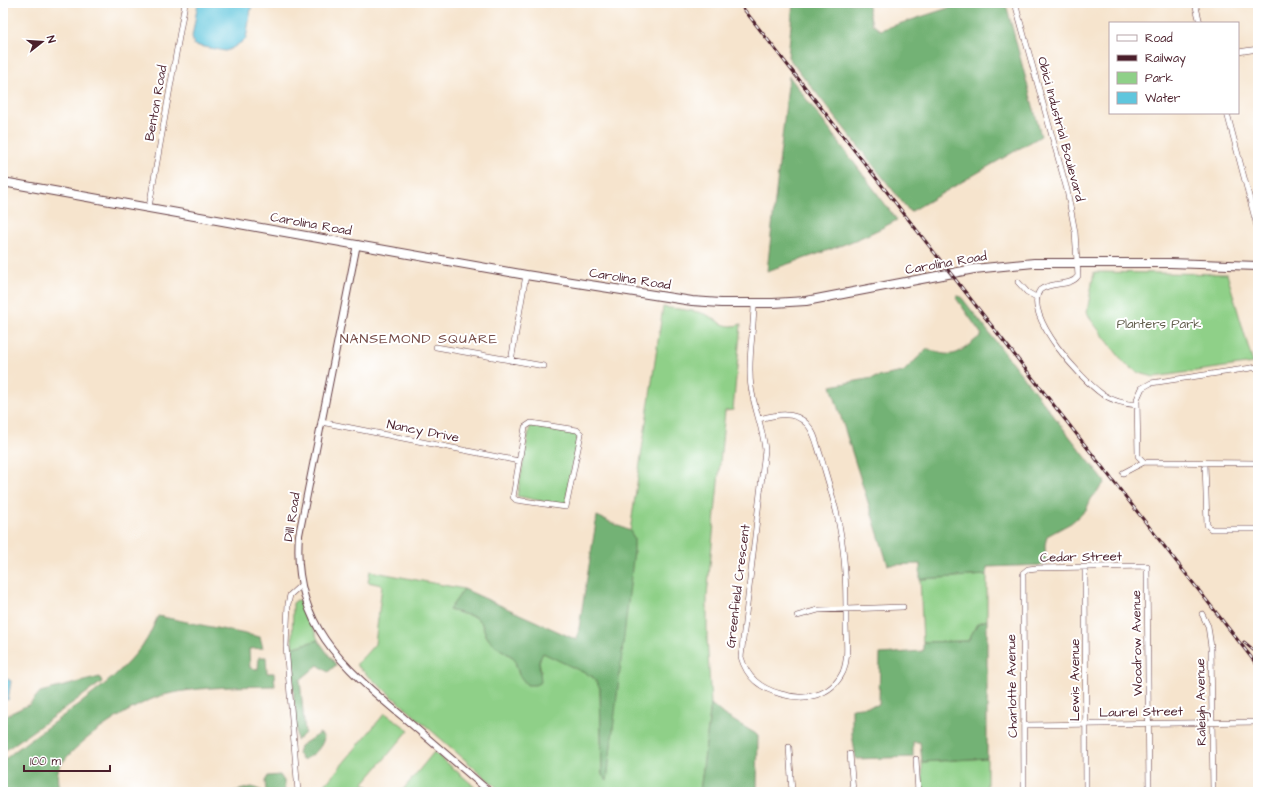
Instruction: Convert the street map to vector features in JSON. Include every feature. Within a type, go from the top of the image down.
[{"type":"main road","name":"Carolina Road","points":[[3,182],[526,275],[692,301],[754,304],[801,301],[827,298],[987,267],[1034,263],[1258,266]]},
{"type":"street","name":"Benton Road","points":[[149,207],[184,3]]},
{"type":"street","name":"Obici Industrial Boulevard","points":[[1015,3],[1067,190],[1075,232],[1078,276],[1073,282],[1044,287],[1040,290],[1036,297]]},
{"type":"street","points":[[1195,3],[1200,22]]},
{"type":"street","points":[[1239,52],[1258,49]]},
{"type":"street","points":[[1227,114],[1256,210],[1258,230]]},
{"type":"street","name":"Dill Road","points":[[357,244],[299,535],[298,563],[301,585],[310,614],[317,628],[346,667],[490,792]]},
{"type":"street","points":[[511,361],[526,275]]},
{"type":"street","points":[[1018,282],[1027,292],[1036,297],[1039,313],[1046,328],[1074,369],[1102,394],[1114,400],[1137,405]]},
{"type":"street","name":"Greenfield Crescent","points":[[754,304],[750,373],[753,400],[764,439],[765,461],[741,657],[747,672],[764,688],[793,697],[807,698],[822,693],[835,683],[843,671],[846,651],[846,609],[840,530],[813,433],[807,423],[796,416],[776,415],[759,419]]},
{"type":"street","points":[[436,347],[544,366]]},
{"type":"street","points":[[1144,462],[1138,456],[1137,399],[1142,388],[1146,385],[1157,382],[1258,367]]},
{"type":"street","name":"Nancy Drive","points":[[321,422],[519,461]]},
{"type":"street","points":[[531,423],[580,432],[581,436],[566,507],[514,499],[519,461],[525,427],[528,424],[531,423]]},
{"type":"street","points":[[1123,473],[1144,462],[1258,463]]},
{"type":"street","points":[[1205,463],[1206,522],[1208,526],[1211,528],[1258,529]]},
{"type":"street","name":"Cedar Street","points":[[1022,580],[1023,573],[1028,569],[1147,566]]},
{"type":"street","name":"Woodrow Avenue","points":[[1147,566],[1150,792]]},
{"type":"street","name":"Lewis Avenue","points":[[1085,568],[1086,792]]},
{"type":"street","name":"Charlotte Avenue","points":[[1022,580],[1024,792]]},
{"type":"street","points":[[298,792],[287,675],[286,639],[290,595],[301,585]]},
{"type":"street","points":[[797,616],[814,611],[903,607]]},
{"type":"street","name":"Raleigh Avenue","points":[[1202,614],[1210,633],[1213,792]]},
{"type":"street","name":"Laurel Street","points":[[1024,725],[1086,723],[1258,722]]},
{"type":"street","points":[[789,747],[792,792]]},
{"type":"street","points":[[850,754],[853,792]]},
{"type":"street","points":[[916,759],[918,792]]},
{"type":"green space","points":[[793,3],[867,3],[872,24],[880,30],[964,3],[1002,3],[1007,8],[1041,136],[910,212],[788,57]]},
{"type":"green space","points":[[789,76],[897,220],[866,236],[767,271]]},
{"type":"green space","name":"Planters Park","points":[[1094,272],[1227,274],[1253,363],[1154,377],[1139,373],[1125,364],[1091,320],[1087,312]]},
{"type":"green space","points":[[957,295],[962,298],[1105,482],[1091,499],[1086,510],[1071,523],[1047,536],[1045,545],[1046,565],[987,567],[987,575],[920,579],[920,564],[888,565],[831,386],[903,372],[927,349],[945,354],[957,353],[962,350],[982,335],[956,298]]},
{"type":"green space","points":[[663,307],[703,313],[726,325],[735,326],[741,324],[733,410],[725,411],[707,596],[707,637],[711,704],[700,792],[502,792],[356,665],[375,644],[382,585],[368,582],[370,571],[464,589],[449,610],[475,617],[481,622],[487,637],[494,645],[514,658],[519,675],[541,672],[539,661],[543,652],[593,677],[600,688],[602,775],[634,538],[630,531]]},
{"type":"green space","points":[[530,426],[578,435],[565,506],[517,496]]},
{"type":"green space","points":[[597,516],[630,531],[634,538],[634,551],[607,781],[602,775],[600,688],[593,677],[543,653],[539,661],[541,682],[535,685],[527,685],[519,675],[514,658],[494,645],[487,637],[481,622],[475,617],[449,610],[464,589],[577,640]]},
{"type":"green space","points":[[987,575],[987,620],[977,624],[968,641],[923,642],[920,579]]},
{"type":"green space","points":[[297,600],[301,601],[304,605],[318,640],[292,648],[293,603]]},
{"type":"green space","points":[[158,616],[260,637],[263,648],[249,649],[250,668],[258,669],[259,657],[266,657],[267,673],[274,673],[275,686],[222,687],[181,691],[156,698],[141,704],[108,723],[78,746],[59,768],[57,777],[60,792],[3,792],[3,761],[111,679],[144,643],[149,636]]},
{"type":"green space","points":[[987,620],[987,758],[922,762],[920,742],[913,742],[913,757],[856,759],[852,734],[852,708],[879,705],[880,654],[923,651],[923,642],[968,641],[977,624]]},
{"type":"green space","points":[[318,640],[336,665],[328,672],[318,665],[300,680],[305,733],[297,741],[292,648]]},
{"type":"green space","points":[[100,677],[102,682],[3,752],[3,717],[30,704],[40,692]]},
{"type":"green space","points":[[711,704],[724,715],[758,735],[757,789],[700,792]]},
{"type":"green space","points":[[385,713],[409,730],[364,783],[374,792],[319,792]]},
{"type":"green space","points":[[320,733],[324,738],[319,749],[306,759],[302,760],[298,753],[300,746]]},
{"type":"green space","points":[[434,752],[481,792],[401,792]]},
{"type":"green space","points":[[987,758],[987,792],[923,792],[922,762]]},
{"type":"green space","points":[[280,775],[284,781],[285,792],[266,792],[265,781],[268,776]]},
{"type":"green space","points":[[252,787],[265,792],[231,792]]},
{"type":"water","points":[[198,3],[252,3],[246,39],[233,48],[225,51],[194,45],[192,37]]},
{"type":"water","points":[[4,677],[11,681],[8,700],[3,699]]},
{"type":"railway","points":[[739,3],[1258,666]]},
{"type":"railway","points":[[1244,642],[1258,654]]},
{"type":"district","name":"NANSEMOND SQUARE","points":[[419,339]]}]
